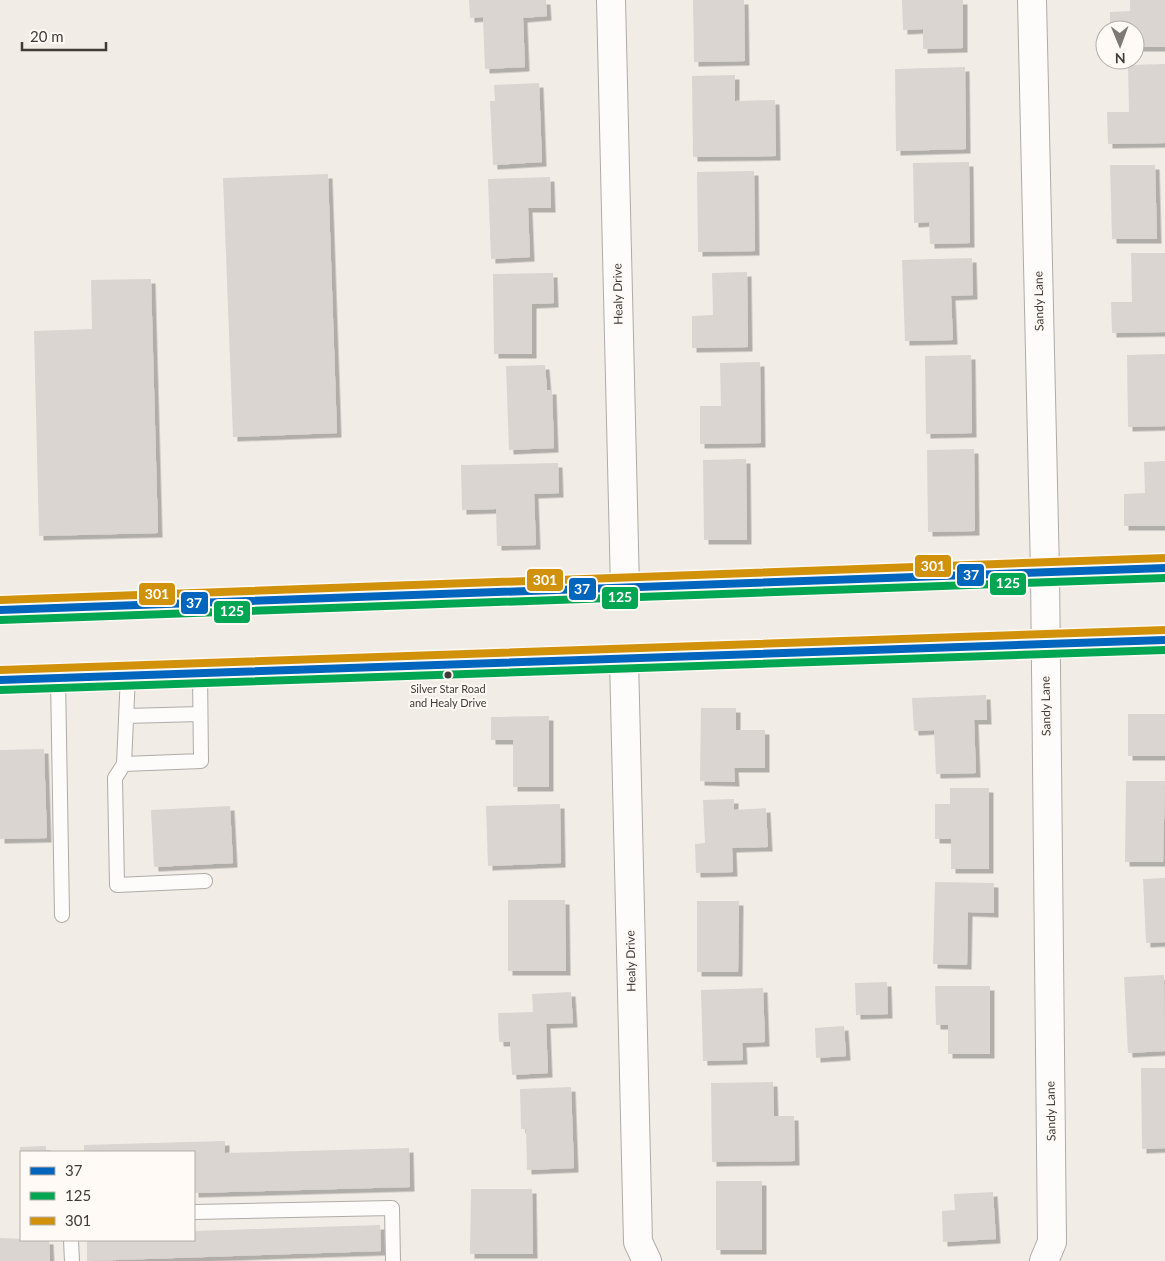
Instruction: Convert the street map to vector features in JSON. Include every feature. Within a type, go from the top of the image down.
[{"type":"street","name":"Healy Drive","points":[[610,0],[625,589]]},
{"type":"street","name":"Sandy Lane","points":[[1032,0],[1045,572],[1052,1242],[1044,1261]]},
{"type":"street","points":[[0,610],[625,589],[1165,568]]},
{"type":"street","points":[[0,680],[1165,640]]},
{"type":"street","name":"Healy Drive","points":[[624,659],[638,1242],[647,1261]]},
{"type":"lane","points":[[124,764],[201,761],[200,673]]},
{"type":"lane","points":[[128,675],[124,764],[115,778],[117,884],[205,881]]},
{"type":"lane","points":[[58,678],[62,915]]},
{"type":"lane","points":[[126,716],[200,714]]},
{"type":"lane","points":[[195,1212],[392,1208],[394,1261]]},
{"type":"lane","points":[[71,1241],[72,1261]]},
{"type":"building","points":[[469,0],[546,0],[547,16],[523,18],[525,67],[485,69],[483,17],[470,18]]},
{"type":"building","points":[[693,0],[744,0],[745,61],[694,62]]},
{"type":"building","points":[[902,0],[963,0],[963,48],[923,49],[923,29],[903,30]]},
{"type":"building","points":[[1130,0],[1165,0],[1165,47],[1145,47],[1145,20],[1110,20],[1110,12],[1130,11]]},
{"type":"building","points":[[1165,64],[1165,143],[1108,144],[1107,112],[1129,112],[1128,70],[1145,70],[1145,65]]},
{"type":"building","points":[[965,67],[966,149],[896,151],[895,69]]},
{"type":"building","points":[[735,75],[735,101],[775,100],[776,156],[693,157],[692,76]]},
{"type":"building","points":[[539,83],[542,162],[493,165],[490,101],[495,101],[494,85]]},
{"type":"building","points":[[969,162],[970,243],[930,244],[929,222],[914,223],[913,163]]},
{"type":"building","points":[[1110,165],[1155,165],[1157,239],[1112,239]]},
{"type":"building","points":[[754,171],[755,251],[698,252],[697,172]]},
{"type":"building","points":[[328,174],[337,433],[233,437],[223,178]]},
{"type":"building","points":[[550,177],[551,208],[528,208],[530,257],[491,259],[488,179]]},
{"type":"building","points":[[1131,253],[1165,253],[1165,332],[1112,333],[1111,302],[1132,302]]},
{"type":"building","points":[[972,258],[973,295],[951,296],[953,340],[905,341],[902,260]]},
{"type":"building","points":[[747,272],[748,347],[692,348],[692,316],[713,315],[712,273]]},
{"type":"building","points":[[553,273],[554,303],[532,304],[532,354],[494,354],[493,274]]},
{"type":"building","points":[[151,279],[158,533],[39,536],[34,331],[92,329],[91,280]]},
{"type":"building","points":[[1165,354],[1165,426],[1128,427],[1127,355]]},
{"type":"building","points":[[971,355],[972,433],[926,434],[925,356]]},
{"type":"building","points":[[760,362],[761,443],[700,444],[700,406],[721,406],[720,363]]},
{"type":"building","points":[[545,365],[547,390],[552,390],[554,448],[509,450],[506,366]]},
{"type":"building","points":[[974,449],[975,531],[928,532],[927,450]]},
{"type":"building","points":[[746,459],[747,540],[704,540],[703,460]]},
{"type":"building","points":[[1165,461],[1165,526],[1124,526],[1124,494],[1145,493],[1144,462]]},
{"type":"building","points":[[558,463],[559,493],[534,494],[536,545],[497,546],[496,509],[462,510],[461,465]]},
{"type":"building","points":[[986,695],[987,720],[974,720],[976,773],[936,774],[934,730],[914,731],[912,698]]},
{"type":"building","points":[[701,708],[736,708],[736,730],[765,730],[765,768],[734,768],[735,782],[700,781]]},
{"type":"building","points":[[1128,714],[1165,714],[1165,756],[1128,756]]},
{"type":"building","points":[[549,716],[549,787],[513,787],[513,740],[491,740],[491,717]]},
{"type":"building","points":[[44,749],[47,838],[0,839],[0,750]]},
{"type":"building","points":[[1126,781],[1165,781],[1163,862],[1125,862]]},
{"type":"building","points":[[950,788],[989,788],[989,869],[951,869],[951,839],[935,839],[935,804],[950,804]]},
{"type":"building","points":[[734,799],[734,810],[766,808],[768,847],[732,848],[733,872],[696,873],[695,844],[705,843],[703,800]]},
{"type":"building","points":[[560,804],[561,863],[488,866],[486,806]]},
{"type":"building","points":[[230,806],[233,863],[154,867],[151,810]]},
{"type":"building","points":[[1165,878],[1165,942],[1146,943],[1143,879]]},
{"type":"building","points":[[935,882],[994,883],[994,913],[968,912],[967,965],[933,964]]},
{"type":"building","points":[[508,900],[565,900],[566,971],[508,971]]},
{"type":"building","points":[[697,901],[739,901],[738,972],[697,972]]},
{"type":"building","points":[[1164,975],[1165,1051],[1128,1053],[1124,977]]},
{"type":"building","points":[[887,982],[888,1014],[856,1015],[855,983]]},
{"type":"building","points":[[935,986],[990,986],[990,1054],[948,1054],[948,1025],[936,1025]]},
{"type":"building","points":[[763,988],[765,1042],[742,1043],[743,1060],[703,1061],[701,990]]},
{"type":"building","points":[[571,992],[573,1023],[546,1024],[548,1073],[512,1075],[510,1042],[499,1042],[498,1013],[533,1012],[532,994]]},
{"type":"building","points":[[844,1026],[846,1056],[816,1058],[815,1028]]},
{"type":"building","points":[[1141,1068],[1165,1068],[1165,1148],[1142,1149]]},
{"type":"building","points":[[773,1082],[774,1116],[794,1116],[795,1161],[712,1162],[711,1083]]},
{"type":"building","points":[[571,1087],[574,1168],[527,1170],[526,1129],[521,1129],[520,1089]]},
{"type":"building","points":[[225,1141],[225,1153],[409,1148],[410,1187],[195,1193],[195,1151],[84,1151],[84,1145]]},
{"type":"building","points":[[46,1146],[46,1151],[20,1151],[20,1147]]},
{"type":"building","points":[[716,1181],[762,1181],[762,1250],[716,1250]]},
{"type":"building","points":[[471,1189],[532,1189],[533,1254],[470,1254]]},
{"type":"building","points":[[993,1192],[996,1239],[943,1242],[942,1211],[955,1210],[954,1194]]},
{"type":"building","points":[[380,1225],[381,1251],[87,1261],[87,1241],[195,1241],[195,1231]]},
{"type":"building","points":[[0,1238],[20,1239],[20,1241],[49,1241],[50,1261],[0,1261]]},
{"type":"transit line","name":"301","points":[[0,600],[1165,558]]},
{"type":"transit line","name":"37","points":[[0,610],[1165,568]]},
{"type":"transit line","name":"125","points":[[0,620],[1165,578]]},
{"type":"transit line","name":"301","points":[[0,670],[1165,630]]},
{"type":"transit line","name":"37","points":[[0,680],[1165,640]]},
{"type":"transit line","name":"125","points":[[0,690],[1165,650]]},
{"type":"place","name":"Silver Star Road and Healy Drive","points":[[448,675]]}]
